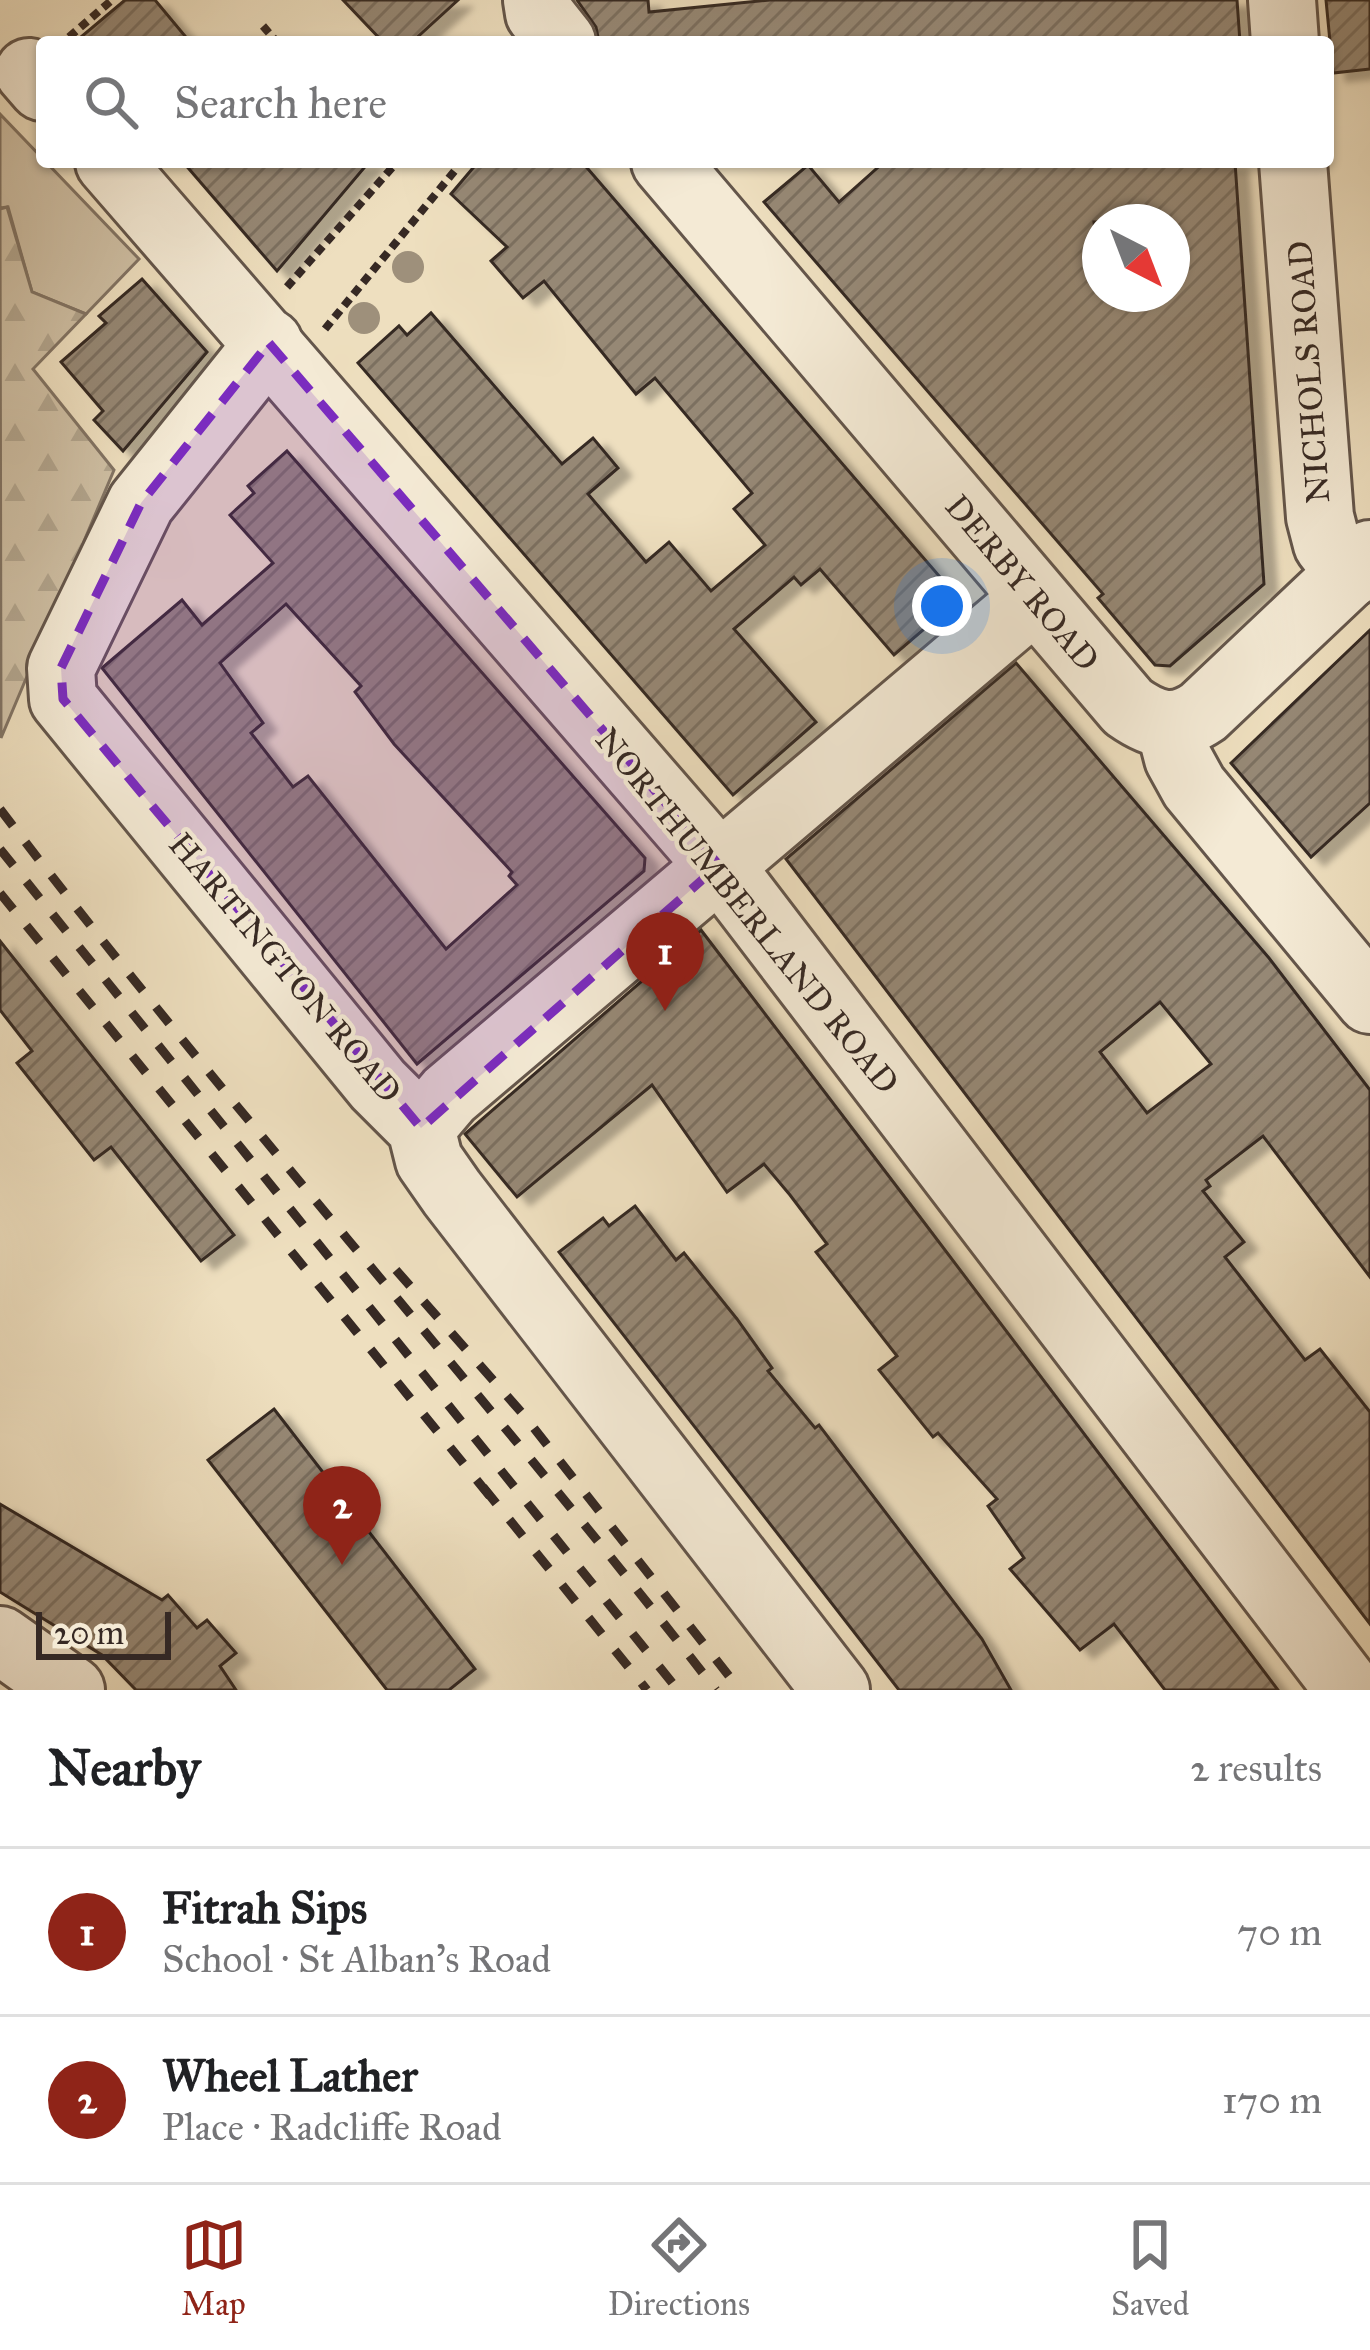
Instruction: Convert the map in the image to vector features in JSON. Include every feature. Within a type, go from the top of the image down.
[{"type":"street","points":[[1282,0],[1285,36]]},
{"type":"street","name":"NORTHUMBERLAND ROAD","points":[[114,168],[719,865],[1349,1690]]},
{"type":"street","name":"DERBY ROAD","points":[[670,168],[1128,707],[1170,727]]},
{"type":"street","name":"NICHOLS ROAD","points":[[1293,168],[1320,517],[1328,544],[1360,564]]},
{"type":"street","name":"HARTINGTON ROAD","points":[[272,346],[141,503],[61,668],[63,699],[378,1084],[422,1128],[428,1160],[452,1193],[836,1690]]},
{"type":"street","points":[[1360,564],[1204,712],[1170,727],[1178,758],[1194,787],[1370,1000]]},
{"type":"street","points":[[422,1128],[449,1094],[1033,600]]},
{"type":"street","points":[[0,1640],[70,1690]]},
{"type":"path","points":[[75,36],[112,0]]},
{"type":"path","points":[[263,26],[272,36]]},
{"type":"path","points":[[272,346],[389,168]]},
{"type":"path","points":[[272,346],[457,168]]},
{"type":"highlighted area","points":[[269,343],[719,865],[421,1128],[63,699],[61,668],[141,503]]},
{"type":"green space","points":[[0,114],[36,152],[36,168],[52,168],[139,259],[86,314],[32,292],[8,207],[0,208]]},
{"type":"green space","points":[[7,207],[32,292],[86,314],[33,369],[114,470],[1,738],[0,209]]},
{"type":"building","points":[[125,0],[155,0],[185,36],[82,36]]},
{"type":"building","points":[[343,0],[458,0],[419,36],[377,36]]},
{"type":"building","points":[[577,0],[648,0],[649,12],[770,0],[1237,0],[1240,36],[598,36]]},
{"type":"building","points":[[1326,0],[1370,0],[1370,69],[1334,73],[1334,36],[1329,36]]},
{"type":"building","points":[[188,168],[364,168],[277,271]]},
{"type":"building","points":[[473,168],[587,168],[959,599],[894,655],[820,569],[801,585],[794,577],[734,629],[816,722],[733,795],[358,363],[399,326],[407,335],[431,313],[562,464],[593,438],[618,468],[588,494],[646,562],[669,542],[711,591],[765,545],[734,509],[752,493],[655,378],[636,394],[544,281],[523,298],[491,261],[507,247],[451,194]]},
{"type":"building","points":[[811,168],[839,202],[877,168],[1235,168],[1264,584],[1170,666],[1155,665],[1098,598],[1103,594],[764,202]]},
{"type":"building","points":[[142,279],[207,352],[123,451],[94,420],[103,411],[61,362],[106,323],[99,316]]},
{"type":"building","points":[[287,451],[645,858],[644,871],[417,1064],[102,668],[182,600],[202,625],[273,563],[230,515],[254,493],[248,486]],"holes":[[[286,604],[361,686],[355,692],[394,744],[512,872],[509,876],[517,885],[446,949],[308,776],[293,787],[251,733],[263,723],[220,663]]]},
{"type":"building","points":[[1370,630],[1370,803],[1311,857],[1231,763]]},
{"type":"building","points":[[1016,663],[1269,958],[1370,1090],[1370,1277],[1263,1136],[1206,1180],[1210,1186],[1203,1191],[1244,1242],[1225,1257],[1305,1360],[1320,1349],[1370,1412],[1370,1624],[786,859]],"holes":[[[1160,1002],[1211,1064],[1147,1113],[1100,1052]]]},
{"type":"building","points":[[701,930],[1278,1690],[1165,1690],[1114,1624],[1080,1650],[1010,1569],[1024,1558],[988,1506],[997,1499],[938,1433],[933,1437],[879,1370],[897,1356],[816,1252],[827,1244],[790,1195],[764,1164],[727,1192],[652,1085],[517,1197],[465,1134]]},
{"type":"building","points":[[0,941],[234,1235],[201,1261],[111,1147],[94,1160],[17,1063],[32,1051],[0,1010]]},
{"type":"building","points":[[635,1206],[676,1260],[684,1253],[737,1319],[772,1368],[768,1371],[815,1428],[819,1425],[982,1639],[1011,1690],[899,1690],[559,1252],[603,1218],[609,1226]]},
{"type":"building","points":[[274,1409],[475,1669],[449,1690],[387,1690],[208,1460]]},
{"type":"building","points":[[0,1504],[162,1600],[168,1595],[197,1628],[207,1620],[236,1653],[220,1666],[236,1690],[136,1690],[102,1655],[0,1592]]},
{"type":"railway","points":[[0,809],[176,1032],[716,1690]]},
{"type":"railway","points":[[0,849],[678,1690]]},
{"type":"railway","points":[[0,893],[493,1500]]},
{"type":"railway","points":[[396,1270],[522,1413],[740,1690]]},
{"type":"railway","points":[[483,1487],[647,1690]]},
{"type":"place","name":"Fitrah Sips","points":[[665,1011]]},
{"type":"place","name":"Wheel Lather","points":[[342,1565]]}]
